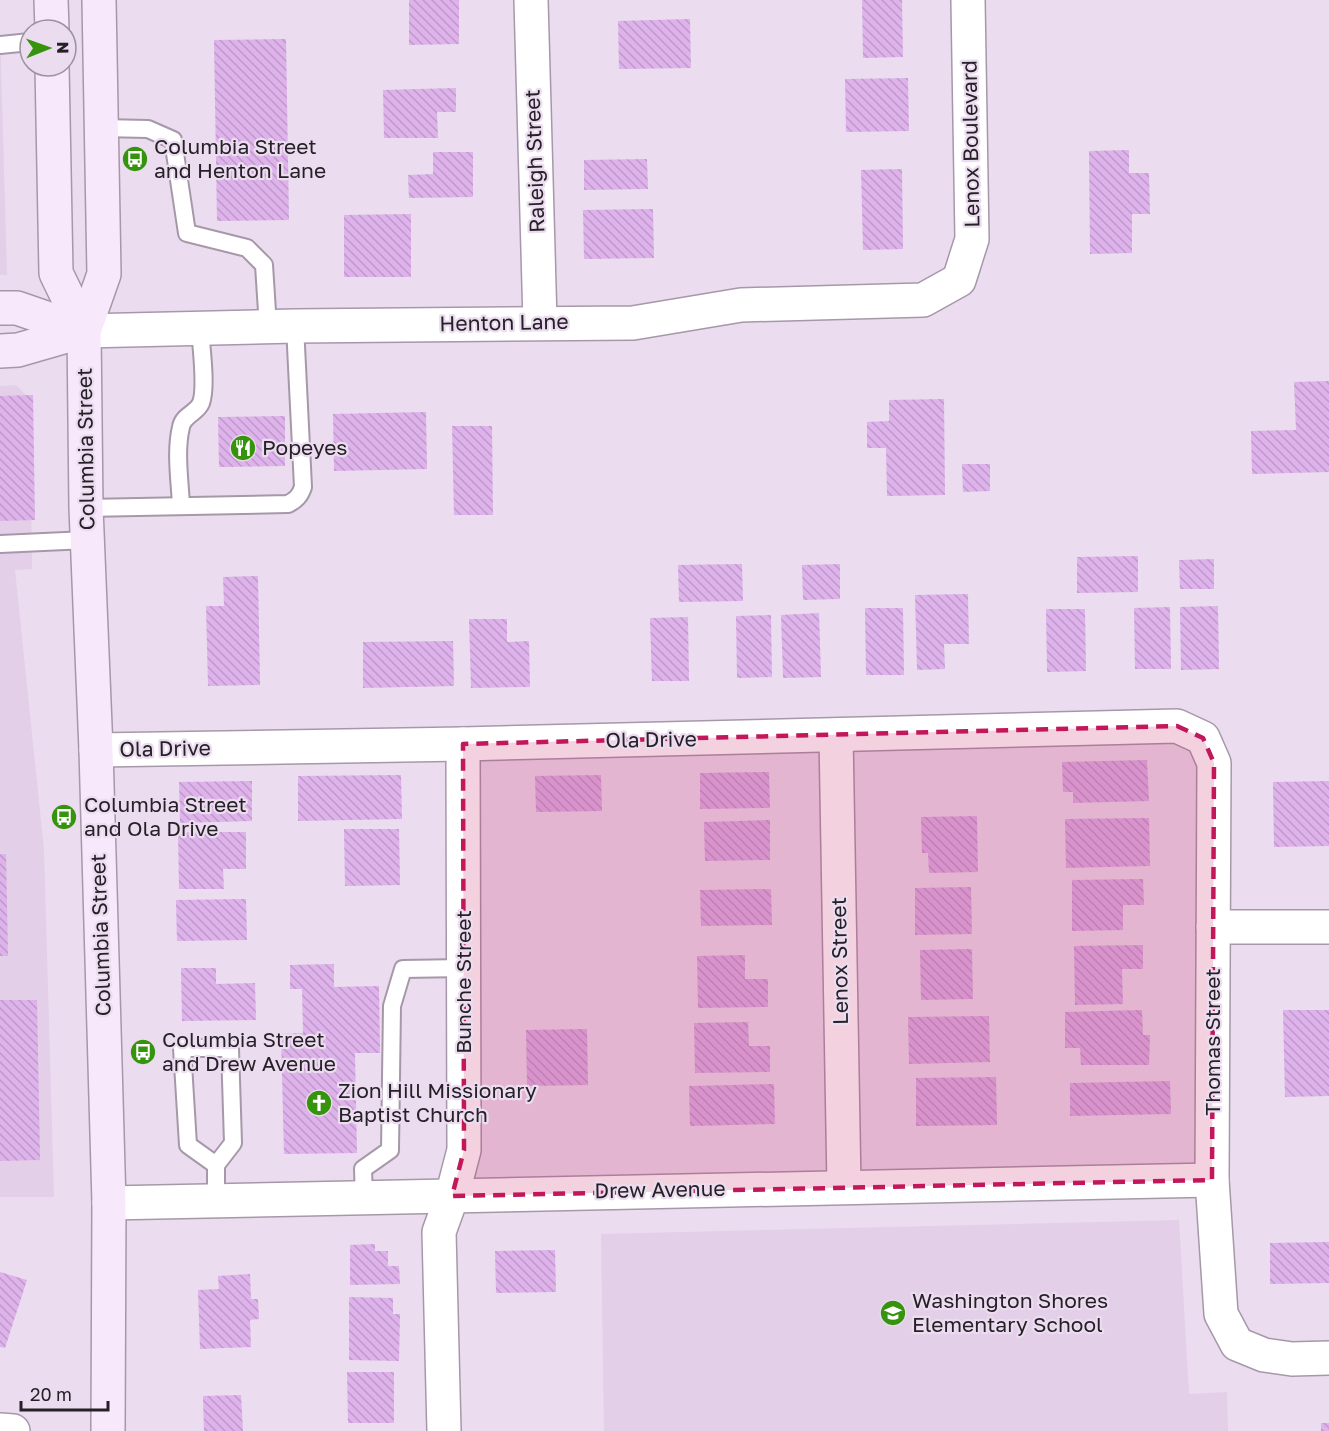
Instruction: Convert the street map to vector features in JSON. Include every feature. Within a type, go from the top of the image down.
[{"type":"street","points":[[51,0],[52,18]]},
{"type":"street","name":"Columbia Street","points":[[99,0],[104,274],[84,331],[86,508],[96,750],[109,1203],[108,1431]]},
{"type":"street","name":"Raleigh Street","points":[[531,0],[540,322]]},
{"type":"street","name":"Lenox Boulevard","points":[[923,300],[959,280],[972,239],[968,0]]},
{"type":"street","name":"Columbia Street","points":[[52,78],[56,273],[84,331]]},
{"type":"street","name":"Henton Lane","points":[[84,331],[633,322],[741,304],[923,300]]},
{"type":"street","points":[[0,308],[17,308],[84,331]]},
{"type":"street","points":[[0,351],[18,350],[84,331]]},
{"type":"street","name":"Ola Drive","points":[[96,750],[463,744],[1177,726],[1203,738]]},
{"type":"street","name":"Lenox Street","points":[[836,735],[844,1186]]},
{"type":"street","name":"Thomas Street","points":[[1203,738],[1214,763],[1212,1180],[1221,1314],[1237,1344],[1264,1355],[1283,1358],[1329,1358]]},
{"type":"street","name":"Bunche Street","points":[[444,1431],[439,1232],[452,1196],[464,1150],[463,744]]},
{"type":"street","points":[[1213,927],[1329,927]]},
{"type":"street","name":"Drew Avenue","points":[[109,1203],[1212,1180]]},
{"type":"street","points":[[0,1430],[13,1431]]},
{"type":"lane","points":[[0,45],[18,42]]},
{"type":"lane","points":[[86,508],[288,504],[300,496],[303,487],[281,327],[264,265],[247,248],[187,233],[173,140],[148,129],[101,128]]},
{"type":"lane","points":[[181,506],[179,442],[181,427],[186,417],[201,404],[203,391],[200,328]]},
{"type":"lane","points":[[0,544],[87,540]]},
{"type":"lane","points":[[364,1198],[363,1169],[390,1150],[392,1006],[403,969],[464,968]]},
{"type":"lane","points":[[216,1164],[188,1145],[182,1048],[230,1048],[233,1143],[216,1164],[216,1201]]},
{"type":"highlighted area","points":[[1177,726],[1203,738],[1214,763],[1212,1180],[452,1196],[464,1150],[463,744]]},
{"type":"shaded area","points":[[0,29],[7,275],[0,275]]},
{"type":"shaded area","points":[[16,385],[30,399],[32,569],[15,570],[44,850],[54,1197],[0,1197],[0,386]]},
{"type":"shaded area","name":"Washington Shores Elementary School","points":[[1179,1220],[1189,1394],[1227,1392],[1228,1431],[604,1431],[601,1234]]},
{"type":"building","points":[[409,0],[459,0],[459,44],[409,45]]},
{"type":"building","points":[[862,0],[902,0],[903,57],[863,58]]},
{"type":"building","points":[[690,19],[691,68],[619,69],[618,21]]},
{"type":"building","points":[[286,39],[289,220],[217,221],[214,40]]},
{"type":"building","points":[[908,78],[909,131],[846,132],[845,79]]},
{"type":"building","points":[[456,88],[456,112],[437,112],[438,138],[384,138],[383,90]]},
{"type":"building","points":[[1129,150],[1129,173],[1149,173],[1150,214],[1132,214],[1132,253],[1090,254],[1089,151]]},
{"type":"building","points":[[433,152],[473,152],[473,197],[409,198],[408,175],[433,174]]},
{"type":"building","points":[[647,159],[648,189],[584,190],[584,160]]},
{"type":"building","points":[[902,169],[903,249],[863,250],[861,170]]},
{"type":"building","points":[[653,209],[654,258],[584,259],[583,210]]},
{"type":"building","points":[[411,214],[411,277],[344,277],[344,215]]},
{"type":"building","points":[[1329,381],[1329,472],[1252,474],[1251,431],[1296,430],[1294,382]]},
{"type":"building","points":[[33,395],[35,520],[0,521],[0,396]]},
{"type":"building","points":[[944,399],[945,495],[887,496],[886,448],[867,448],[867,422],[889,421],[889,400]]},
{"type":"building","points":[[426,412],[427,469],[334,471],[333,414]]},
{"type":"building","points":[[285,416],[285,466],[219,467],[218,417]]},
{"type":"building","points":[[452,426],[492,426],[493,515],[454,515]]},
{"type":"building","points":[[962,464],[990,464],[990,491],[963,492]]},
{"type":"building","points":[[1138,556],[1138,592],[1077,593],[1077,557]]},
{"type":"building","points":[[1214,559],[1214,589],[1180,589],[1179,560]]},
{"type":"building","points":[[742,564],[743,601],[679,602],[678,565]]},
{"type":"building","points":[[840,564],[840,599],[803,600],[802,565]]},
{"type":"building","points":[[258,576],[260,685],[208,686],[206,606],[224,606],[223,577]]},
{"type":"building","points":[[968,594],[969,644],[944,644],[945,669],[917,670],[915,595]]},
{"type":"building","points":[[1218,606],[1219,669],[1181,670],[1180,607]]},
{"type":"building","points":[[1170,607],[1171,669],[1135,669],[1134,608]]},
{"type":"building","points":[[865,608],[903,608],[904,675],[866,675]]},
{"type":"building","points":[[1046,609],[1085,609],[1086,671],[1047,672]]},
{"type":"building","points":[[819,613],[821,677],[783,678],[781,615]]},
{"type":"building","points":[[771,615],[772,677],[737,678],[736,616]]},
{"type":"building","points":[[688,617],[689,681],[652,681],[650,618]]},
{"type":"building","points":[[469,619],[507,619],[507,642],[529,641],[530,687],[471,688]]},
{"type":"building","points":[[453,641],[454,686],[363,688],[363,642]]},
{"type":"building","points":[[1147,760],[1149,801],[1073,803],[1073,792],[1063,792],[1062,762]]},
{"type":"building","points":[[769,772],[770,808],[700,809],[700,773]]},
{"type":"building","points":[[401,775],[402,819],[298,821],[298,776]]},
{"type":"building","points":[[601,775],[602,811],[536,812],[535,776]]},
{"type":"building","points":[[252,781],[252,821],[180,823],[179,782]]},
{"type":"building","points":[[1329,781],[1329,846],[1274,847],[1273,782]]},
{"type":"building","points":[[977,816],[978,872],[929,873],[928,853],[922,853],[921,817]]},
{"type":"building","points":[[1149,818],[1150,866],[1066,868],[1065,819]]},
{"type":"building","points":[[770,820],[770,860],[705,861],[704,822]]},
{"type":"building","points":[[344,829],[399,829],[400,885],[345,886]]},
{"type":"building","points":[[178,832],[246,832],[246,869],[223,869],[224,889],[179,889]]},
{"type":"building","points":[[0,854],[6,854],[8,956],[0,956]]},
{"type":"building","points":[[1143,879],[1144,905],[1123,905],[1123,930],[1072,931],[1072,880]]},
{"type":"building","points":[[971,887],[972,934],[915,935],[915,888]]},
{"type":"building","points":[[771,889],[772,925],[701,926],[700,890]]},
{"type":"building","points":[[246,899],[247,940],[177,941],[176,900]]},
{"type":"building","points":[[1143,945],[1143,969],[1122,969],[1123,1004],[1075,1005],[1074,946]]},
{"type":"building","points":[[972,949],[973,999],[921,1000],[920,950]]},
{"type":"building","points":[[745,955],[745,979],[768,979],[768,1007],[698,1008],[697,956]]},
{"type":"building","name":"Zion Hill Missionary Baptist Church","points":[[334,964],[334,987],[379,986],[380,1053],[355,1053],[357,1153],[284,1154],[281,1034],[303,1033],[302,989],[290,989],[290,965]]},
{"type":"building","points":[[181,968],[216,968],[216,984],[255,983],[256,1020],[182,1021]]},
{"type":"building","points":[[0,1000],[37,1000],[40,1160],[0,1161]]},
{"type":"building","points":[[1142,1010],[1143,1035],[1150,1035],[1149,1065],[1081,1065],[1080,1048],[1065,1048],[1065,1012]]},
{"type":"building","points":[[1283,1010],[1329,1010],[1329,1096],[1285,1097]]},
{"type":"building","points":[[989,1016],[990,1062],[909,1064],[908,1017]]},
{"type":"building","points":[[748,1022],[749,1046],[770,1046],[770,1072],[695,1073],[694,1023]]},
{"type":"building","points":[[587,1029],[588,1085],[527,1086],[526,1030]]},
{"type":"building","points":[[996,1077],[997,1125],[916,1126],[916,1078]]},
{"type":"building","points":[[1170,1081],[1171,1114],[1070,1116],[1070,1083]]},
{"type":"building","points":[[774,1084],[775,1124],[690,1126],[689,1086]]},
{"type":"building","points":[[1329,1242],[1329,1283],[1270,1284],[1270,1243]]},
{"type":"building","points":[[375,1244],[375,1251],[388,1251],[388,1266],[399,1266],[400,1284],[350,1285],[350,1245]]},
{"type":"building","points":[[555,1250],[556,1292],[496,1293],[495,1251]]},
{"type":"building","points":[[0,1272],[27,1280],[5,1348],[0,1347]]},
{"type":"building","points":[[250,1274],[251,1299],[258,1299],[259,1319],[250,1320],[251,1347],[200,1349],[198,1290],[219,1289],[218,1276]]},
{"type":"building","points":[[349,1297],[393,1298],[393,1314],[400,1314],[399,1361],[349,1360]]},
{"type":"building","points":[[347,1372],[394,1372],[394,1423],[348,1423]]},
{"type":"building","points":[[241,1395],[243,1431],[204,1431],[203,1396]]},
{"type":"building","points":[[1321,1423],[1329,1423],[1329,1431],[1321,1431]]},
{"type":"place","name":"Columbia Street and Henton Lane","points":[[135,159]]},
{"type":"place","name":"Popeyes","points":[[243,448]]},
{"type":"place","name":"Columbia Street and Ola Drive","points":[[64,817]]},
{"type":"place","name":"Columbia Street and Drew Avenue","points":[[143,1052]]},
{"type":"place","name":"Zion Hill Missionary Baptist Church","points":[[319,1103]]},
{"type":"place","name":"Washington Shores Elementary School","points":[[893,1313]]}]
